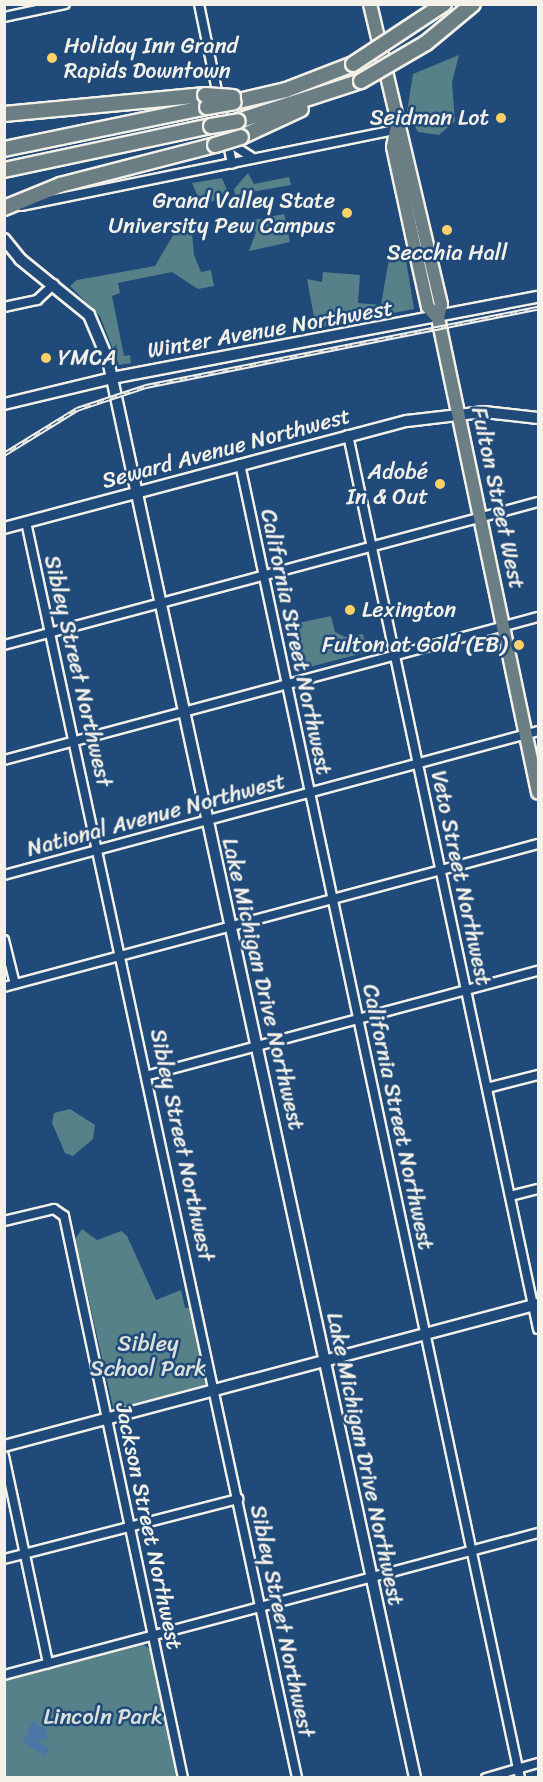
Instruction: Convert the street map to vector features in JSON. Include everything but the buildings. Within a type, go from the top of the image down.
[{"type":"highway","points":[[4,114],[237,100],[352,64],[444,4]]},
{"type":"highway","points":[[8,169],[238,121],[313,101],[361,81],[426,43],[473,4]]},
{"type":"highway","points":[[6,149],[206,101]]},
{"type":"highway","points":[[4,209],[60,185],[241,137],[280,123],[313,101]]},
{"type":"main road","name":"Fulton Street West","points":[[370,4],[396,130],[407,149],[441,304],[438,318],[504,626],[533,733],[538,793]]},
{"type":"street","points":[[4,17],[65,4]]},
{"type":"street","points":[[200,4],[221,143],[232,164]]},
{"type":"street","points":[[4,209],[232,164],[251,157],[396,130]]},
{"type":"street","points":[[221,143],[251,157]]},
{"type":"street","name":"Lake Michigan Drive Northwest","points":[[4,238],[20,259],[54,284],[97,327],[112,378],[134,493],[258,1046],[370,1578],[415,1778]]},
{"type":"street","points":[[4,307],[38,300],[54,284]]},
{"type":"street","name":"Winter Avenue Northwest","points":[[4,404],[112,378],[438,318],[538,297]]},
{"type":"street","name":"Seward Avenue Northwest","points":[[4,528],[348,435],[459,414],[507,412],[538,418]]},
{"type":"street","name":"Veto Street Northwest","points":[[348,435],[510,1196],[536,1305],[538,1329]]},
{"type":"street","name":"California Street Northwest","points":[[240,464],[520,1778]]},
{"type":"street","points":[[4,645],[538,502]]},
{"type":"street","name":"Sibley Street Northwest","points":[[26,522],[123,956],[297,1778]]},
{"type":"street","points":[[4,760],[538,617]]},
{"type":"street","name":"National Avenue Northwest","points":[[4,875],[418,762],[533,733]]},
{"type":"street","points":[[4,987],[538,844]]},
{"type":"street","points":[[4,940],[15,984]]},
{"type":"street","points":[[148,1075],[538,971]]},
{"type":"street","points":[[487,1088],[538,1075]]},
{"type":"street","points":[[510,1196],[538,1189]]},
{"type":"street","name":"Jackson Street Northwest","points":[[4,1221],[46,1210],[62,1213],[108,1419],[183,1778]]},
{"type":"street","points":[[4,1446],[536,1305]]},
{"type":"street","points":[[4,1456],[48,1663]]},
{"type":"street","points":[[4,1559],[238,1499]]},
{"type":"street","points":[[4,1675],[538,1533]]},
{"type":"street","points":[[486,1778],[538,1763]]},
{"type":"green space","points":[[459,55],[452,82],[455,121],[439,135],[418,132],[407,112],[413,74]]},
{"type":"green space","points":[[248,173],[254,184],[289,177],[291,185],[235,195],[234,189]]},
{"type":"green space","points":[[222,178],[230,197],[201,204],[192,183]]},
{"type":"green space","points":[[284,214],[290,242],[249,251],[256,232],[244,222]]},
{"type":"green space","points":[[191,223],[194,255],[201,272],[211,270],[214,286],[198,289],[172,272],[118,283],[120,293],[112,296],[124,356],[130,355],[131,363],[119,365],[100,316],[70,286],[77,280],[155,266],[179,225]]},
{"type":"green space","points":[[390,253],[405,254],[414,309],[316,328],[307,279],[322,282],[323,272],[360,275],[358,303],[381,305]]},
{"type":"green space","points":[[331,616],[335,632],[345,637],[363,634],[367,652],[298,670],[289,625]]},
{"type":"green space","points":[[70,1109],[95,1125],[93,1139],[73,1156],[65,1153],[52,1123],[54,1113]]},
{"type":"green space","name":"Sibley School Park","points":[[82,1229],[97,1240],[121,1231],[127,1236],[156,1300],[181,1290],[185,1308],[192,1307],[207,1381],[203,1389],[114,1411],[75,1239]]},
{"type":"green space","name":"Lincoln Park","points":[[143,1644],[151,1650],[178,1777],[5,1778],[5,1680]]},
{"type":"water","points":[[32,1721],[47,1730],[48,1739],[36,1740],[50,1748],[45,1756],[23,1743]]},
{"type":"railway","points":[[4,454],[77,409],[146,386],[538,308]]},
{"type":"place","name":"Holiday Inn Grand Rapids Downtown","points":[[52,58]]},
{"type":"place","name":"Seidman Lot","points":[[501,118]]},
{"type":"place","name":"Grand Valley State University Pew Campus","points":[[347,213]]},
{"type":"place","name":"Secchia Hall","points":[[447,230]]},
{"type":"place","name":"YMCA","points":[[46,358]]},
{"type":"place","name":"Adobé In & Out","points":[[440,484]]},
{"type":"place","name":"Lexington","points":[[350,610]]},
{"type":"place","name":"Fulton at Gold (EB)","points":[[519,645]]}]
